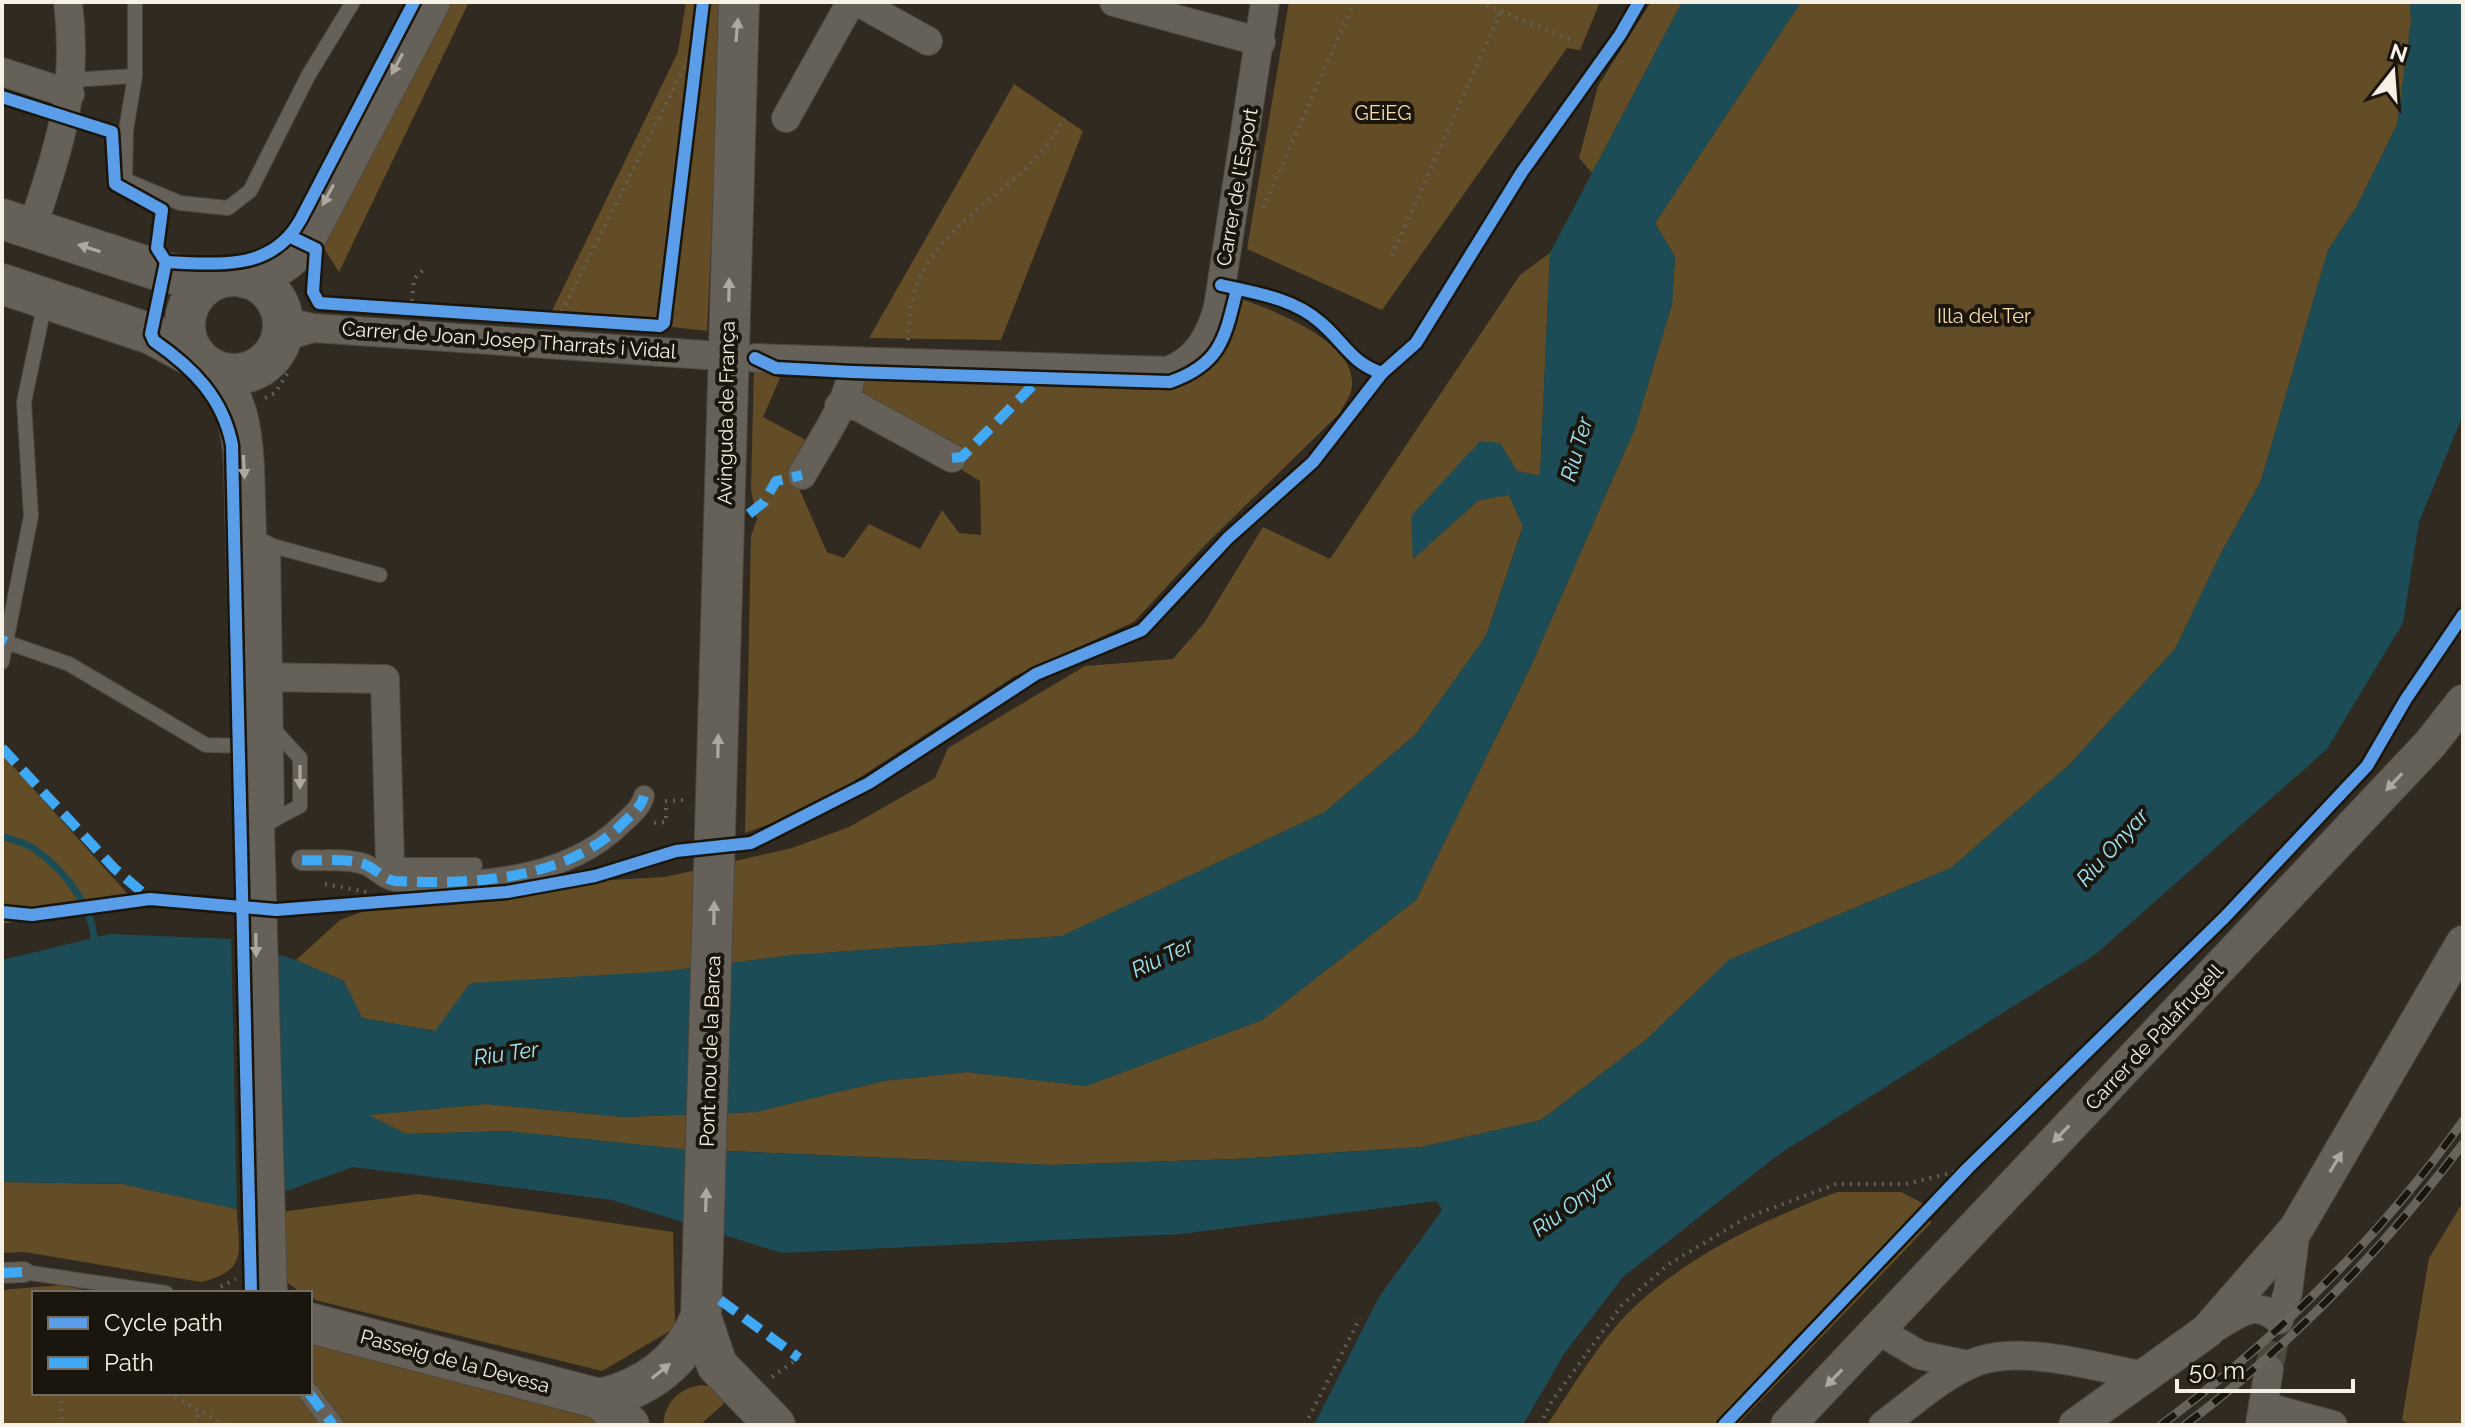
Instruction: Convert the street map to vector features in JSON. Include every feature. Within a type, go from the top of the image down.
[{"type":"main road","points":[[17,224],[186,279],[229,279],[263,274],[283,263],[303,243],[430,2]]},
{"type":"main road","name":"Avinguda de França","points":[[703,812],[739,2]]},
{"type":"main road","points":[[2,284],[151,334],[205,364],[237,374],[250,371],[291,338],[268,290],[229,279],[201,288],[187,310],[186,336],[205,364],[227,386],[237,413],[260,539],[265,739],[257,1274]]},
{"type":"main road","name":"Pont nou de la Barca","points":[[701,1317],[704,1278],[703,812]]},
{"type":"main road","points":[[701,1317],[717,1365],[775,1425]]},
{"type":"main road","name":"Passeig de la Devesa","points":[[312,1324],[615,1412],[625,1393],[647,1382],[677,1358],[691,1341],[701,1317]]},
{"type":"street","points":[[17,224],[67,118],[70,87],[68,2]]},
{"type":"street","points":[[786,118],[851,2]]},
{"type":"street","points":[[858,2],[928,41]]},
{"type":"street","points":[[1114,2],[1261,42]]},
{"type":"street","name":"Carrer de l'Esport","points":[[755,358],[1168,371],[1182,365],[1208,335],[1218,307],[1265,2]]},
{"type":"street","points":[[2,72],[70,87]]},
{"type":"street","name":"Carrer de Joan Josep Tharrats i Vidal","points":[[291,338],[705,355]]},
{"type":"street","points":[[802,475],[839,406],[853,362]]},
{"type":"street","points":[[839,406],[857,406],[952,458]]},
{"type":"street","points":[[264,677],[385,679],[386,870],[392,881],[497,877],[535,872],[576,859],[615,831],[651,798]]},
{"type":"street","name":"Carrer de Palafrugell","points":[[1788,1425],[2430,744],[2463,702]]},
{"type":"street","name":"Carrer de Palafrugell","points":[[2430,744],[2463,727]]},
{"type":"street","points":[[302,860],[363,864],[386,870]]},
{"type":"street","points":[[2207,1331],[2296,1229],[2463,943]]},
{"type":"street","points":[[2076,1425],[2207,1331],[2248,1308],[2261,1308],[2279,1320],[2288,1292],[2296,1229]]},
{"type":"street","points":[[2,1273],[24,1272]]},
{"type":"street","points":[[1879,1331],[1920,1355],[1968,1365]]},
{"type":"street","points":[[1920,1355],[1924,1396]]},
{"type":"street","points":[[1883,1425],[1968,1365],[1994,1356],[2021,1356],[2144,1376]]},
{"type":"street","points":[[2269,1369],[2261,1416],[2331,1425]]},
{"type":"street","points":[[310,1395],[333,1425]]},
{"type":"lane","points":[[135,2],[135,76],[126,130],[125,180],[180,203],[228,208],[250,191],[308,76],[353,2]]},
{"type":"lane","points":[[70,87],[135,76]]},
{"type":"lane","points":[[2,662],[31,516],[24,402],[45,298]]},
{"type":"lane","points":[[260,539],[380,575]]},
{"type":"lane","points":[[6,642],[69,664],[206,745],[265,739]]},
{"type":"lane","points":[[386,870],[475,865]]},
{"type":"lane","points":[[24,1272],[152,1291]]},
{"type":"path","points":[[1263,208],[1354,2]]},
{"type":"path","points":[[1479,2],[1576,42]]},
{"type":"path","points":[[1392,256],[1501,11]]},
{"type":"path","points":[[693,85],[699,32]]},
{"type":"path","points":[[573,320],[551,319],[699,32]]},
{"type":"path","points":[[908,344],[911,307],[921,275],[942,242],[1050,145],[1064,118]]},
{"type":"path","points":[[411,309],[414,279],[425,268]]},
{"type":"path","points":[[395,308],[425,310]]},
{"type":"path","points":[[237,413],[275,393],[291,338]]},
{"type":"path","points":[[651,798],[703,812]]},
{"type":"path","points":[[648,824],[666,822],[666,801]]},
{"type":"path","points":[[357,903],[372,902]]},
{"type":"path","points":[[1946,1192],[1978,1158]]},
{"type":"path","points":[[1540,1425],[1552,1401],[1622,1305],[1669,1264],[1746,1218],[1836,1184],[1906,1184],[1967,1169]]},
{"type":"path","points":[[217,1291],[235,1280],[257,1274]]},
{"type":"path","points":[[1305,1425],[1360,1318]]},
{"type":"path","points":[[763,1384],[791,1360],[799,1358]]},
{"type":"path","points":[[61,1395],[62,1425]]},
{"type":"path","points":[[172,1395],[226,1425]]},
{"type":"path","points":[[197,1425],[198,1410]]},
{"type":"green space","points":[[444,2],[469,2],[339,272],[323,247]]},
{"type":"green space","points":[[686,2],[722,2],[707,331],[551,313],[678,52]]},
{"type":"green space","name":"GEiEG","points":[[1289,2],[1600,2],[1580,50],[1567,48],[1382,310],[1247,249]]},
{"type":"green space","points":[[1651,2],[1682,2],[1592,173],[1579,158],[1598,86]]},
{"type":"green space","name":"Illa del Ter","points":[[1801,2],[2410,2],[2411,22],[2397,125],[2357,206],[2328,250],[2261,481],[2221,553],[2175,649],[2069,765],[1951,868],[1729,960],[1647,1039],[1541,1120],[1421,1147],[1236,1159],[1050,1165],[681,1149],[506,1131],[406,1134],[367,1115],[486,1104],[624,1117],[756,1112],[883,1081],[967,1072],[1086,1086],[1262,1020],[1416,900],[1530,668],[1635,428],[1672,304],[1675,257],[1655,223]]},
{"type":"green space","points":[[1014,84],[1083,131],[1001,340],[869,338]]},
{"type":"green space","points":[[1550,253],[1540,476],[1517,471],[1500,443],[1414,558],[1479,500],[1509,495],[1523,526],[1486,636],[1416,734],[1325,812],[1062,936],[794,955],[668,971],[436,1031],[362,1018],[344,981],[296,960],[340,920],[367,910],[480,901],[591,881],[665,877],[792,848],[849,827],[935,778],[948,748],[1085,666],[1173,659],[1204,623],[1263,527],[1330,559],[1520,275]]},
{"type":"green space","points":[[1239,298],[1312,331],[1343,358],[1351,374],[1351,391],[1340,413],[1205,545],[1134,622],[1015,676],[813,808],[745,833],[751,536],[757,519],[751,490],[754,366],[780,378],[763,417],[806,440],[794,467],[798,486],[827,552],[844,558],[869,524],[920,549],[942,510],[959,533],[981,535],[980,481],[960,469],[951,441],[859,396],[865,376],[1140,390],[1176,387],[1199,376],[1217,358],[1233,323]]},
{"type":"green space","points":[[2,754],[134,901],[2,924]]},
{"type":"green space","points":[[2,1182],[122,1184],[237,1209],[238,1257],[227,1271],[201,1282],[25,1252],[2,1253]]},
{"type":"green space","points":[[1837,1192],[1901,1192],[1926,1205],[1931,1223],[1737,1425],[1547,1425],[1607,1337],[1653,1291],[1702,1256],[1754,1227]]},
{"type":"green space","points":[[418,1194],[673,1232],[675,1328],[602,1371],[315,1300],[312,1291],[299,1291],[282,1279],[272,1213]]},
{"type":"green space","points":[[2463,1202],[2463,1425],[2411,1425],[2402,1420],[2429,1258]]},
{"type":"green space","points":[[60,1285],[89,1291],[32,1291],[32,1395],[312,1395],[312,1338],[604,1414],[613,1425],[2,1425],[2,1290]]},
{"type":"green space","points":[[702,1385],[715,1387],[729,1399],[700,1425],[663,1425],[670,1403],[686,1389]]},
{"type":"water","points":[[1682,2],[1801,2],[1655,223],[1675,257],[1672,304],[1635,428],[1530,668],[1416,900],[1262,1020],[1086,1086],[967,1072],[883,1081],[756,1112],[624,1117],[486,1104],[369,1115],[406,1134],[506,1131],[681,1149],[1050,1165],[1236,1159],[1421,1147],[1541,1120],[1647,1039],[1729,960],[1951,868],[2069,765],[2175,649],[2221,553],[2261,481],[2328,250],[2357,206],[2397,125],[2411,22],[2410,2],[2463,2],[2463,415],[2419,522],[2403,623],[2327,749],[2096,954],[1778,1155],[1623,1277],[1564,1354],[1523,1425],[1314,1425],[1379,1297],[1442,1210],[1437,1201],[1181,1234],[782,1253],[612,1200],[353,1167],[237,1209],[122,1184],[2,1182],[2,960],[110,934],[231,939],[296,960],[344,981],[362,1018],[435,1031],[470,983],[668,971],[794,955],[1062,936],[1325,812],[1416,734],[1486,636],[1523,527],[1509,495],[1479,500],[1413,559],[1411,516],[1480,441],[1500,443],[1517,471],[1540,476],[1550,253]]},
{"type":"pier","points":[[231,935],[267,946],[272,1200],[237,1213]]},
{"type":"waterway","points":[[2,836],[33,848],[68,880],[90,919],[94,946]]},
{"type":"tunnel","points":[[2269,1369],[2279,1320]]},
{"type":"railway","points":[[2161,1425],[2245,1358],[2324,1285],[2397,1206],[2463,1121]]},
{"type":"railway","points":[[2185,1425],[2262,1362],[2334,1294],[2401,1221],[2463,1144]]},
{"type":"marked path","points":[[952,458],[962,457],[1042,376]]},
{"type":"marked path","points":[[749,514],[764,502],[776,481],[802,475]]},
{"type":"marked path","points":[[2,640],[6,642]]},
{"type":"marked path","points":[[2,748],[115,869],[150,899]]},
{"type":"marked path","points":[[302,860],[357,862],[396,881],[456,882],[516,875],[546,868],[599,843],[635,811],[644,796]]},
{"type":"marked path","points":[[2,1273],[24,1272]]},
{"type":"marked path","points":[[720,1300],[799,1358]]},
{"type":"marked path","points":[[310,1395],[333,1425]]},
{"type":"cycle path","points":[[166,262],[205,264],[242,261],[260,256],[289,236],[301,219],[414,2]]},
{"type":"cycle path","points":[[291,237],[316,249],[313,292],[319,303],[660,326],[664,323],[703,2]]},
{"type":"cycle path","points":[[2,912],[32,915],[150,899],[276,910],[507,892],[595,876],[676,851],[751,843],[869,783],[1036,674],[1142,630],[1228,538],[1313,462],[1382,373],[1416,343],[1522,172],[1620,35],[1639,2]]},
{"type":"cycle path","points":[[2,97],[112,132],[115,184],[162,210],[157,248],[166,262]]},
{"type":"cycle path","points":[[166,262],[151,334],[154,341],[193,373],[214,399],[228,428],[232,445],[251,1291]]},
{"type":"cycle path","points":[[1221,285],[1298,307],[1328,329],[1363,364],[1382,373]]},
{"type":"cycle path","points":[[755,358],[776,368],[1170,382],[1200,367],[1218,347],[1229,322],[1237,289]]},
{"type":"cycle path","points":[[1724,1425],[1967,1169],[2225,917],[2367,766],[2406,699],[2463,615]]},
{"type":"water label","name":"Riu Ter","points":[[1576,449]]},
{"type":"water label","name":"Riu Onyar","points":[[2112,847]]},
{"type":"water label","name":"Riu Ter","points":[[1162,957]]},
{"type":"water label","name":"Riu Ter","points":[[506,1053]]},
{"type":"water label","name":"Riu Onyar","points":[[1573,1203]]}]
